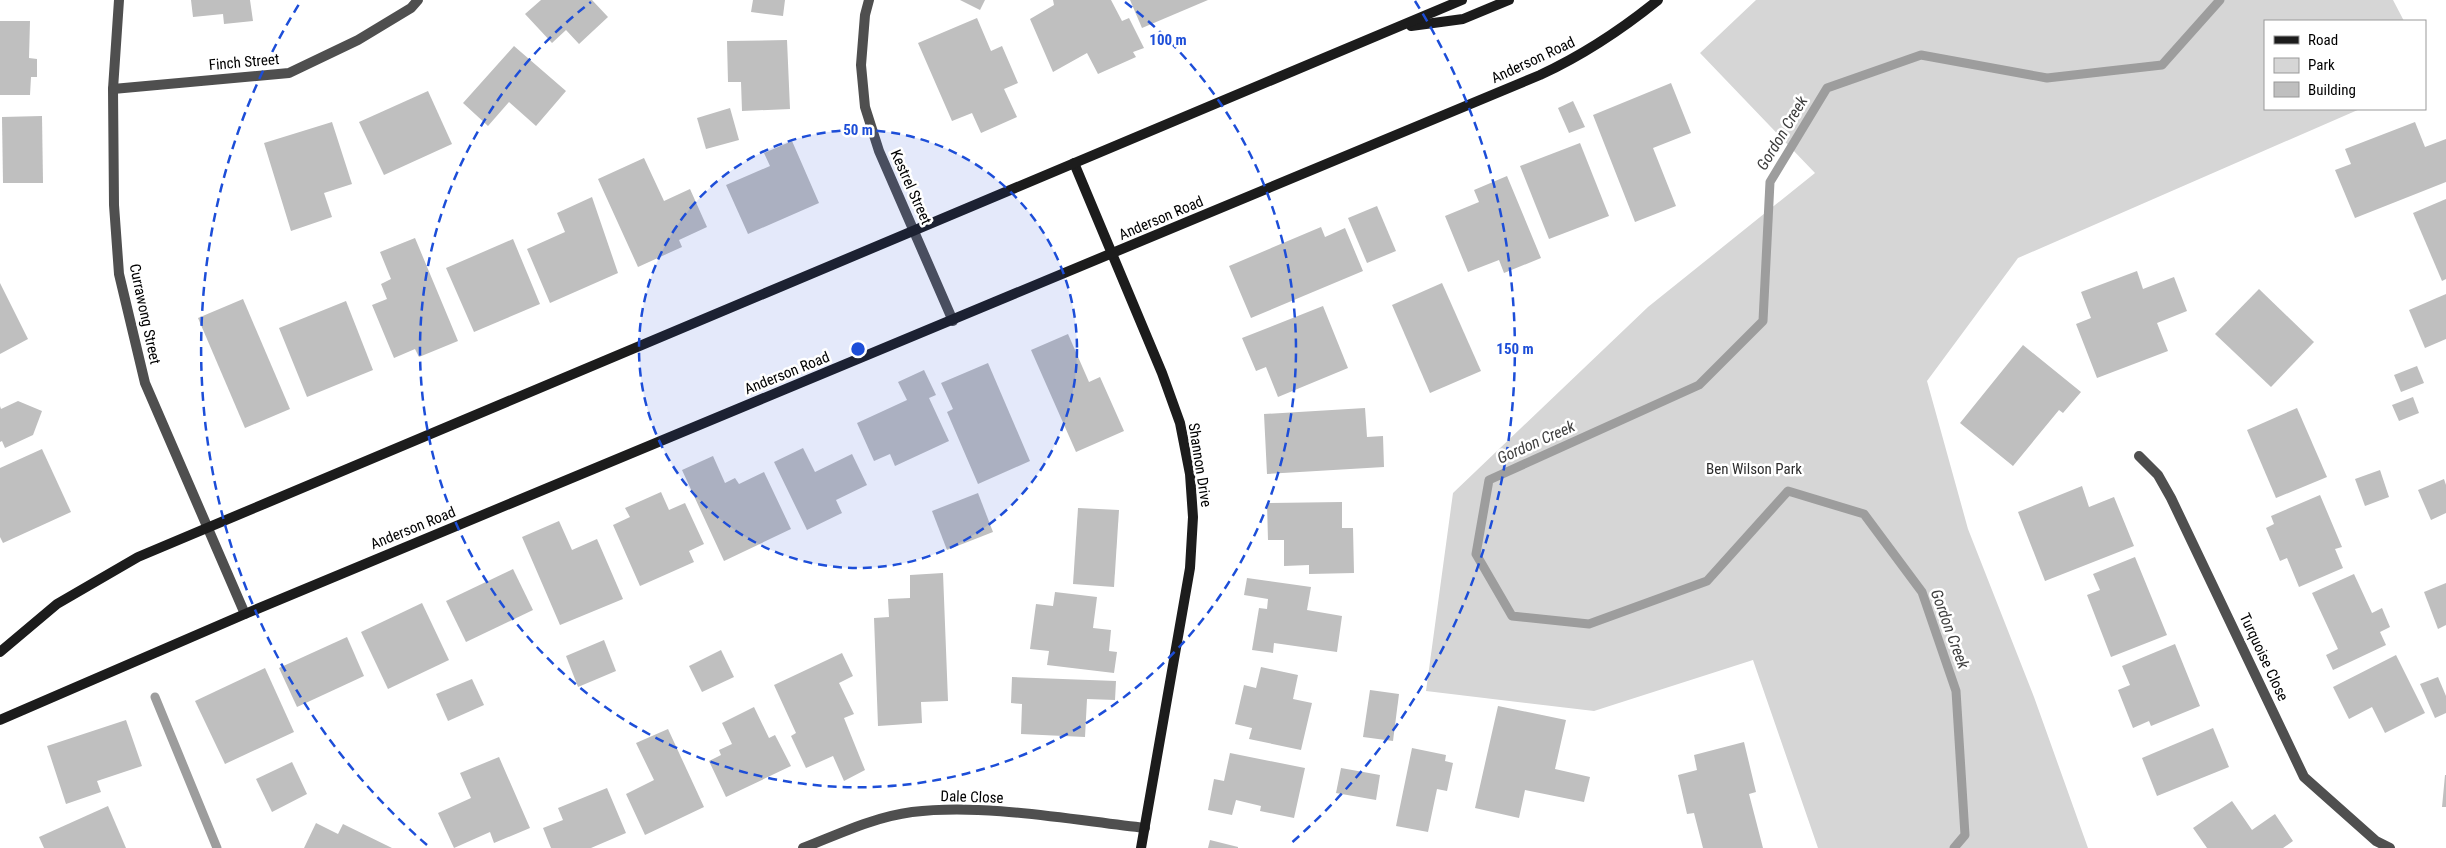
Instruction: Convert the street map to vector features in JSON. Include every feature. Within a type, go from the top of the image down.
[{"type":"street","name":"Currawong Street","points":[[119,0],[113,89],[114,205],[119,274],[130,328],[145,383],[209,527],[245,614]]},
{"type":"street","name":"Finch Street","points":[[113,89],[289,73],[358,40],[410,8],[418,0]]},
{"type":"street","name":"Kestrel Street","points":[[869,0],[865,14],[862,65],[865,106],[879,150],[953,321]]},
{"type":"street","points":[[0,652],[58,604],[94,581],[138,557],[1462,0]]},
{"type":"street","points":[[1398,28],[1463,19],[1509,0]]},
{"type":"street","name":"Anderson Road","points":[[0,720],[245,614],[953,321],[1540,75],[1580,55],[1654,1]]},
{"type":"street","name":"Shannon Drive","points":[[1074,163],[1113,254],[1180,423],[1190,474],[1193,517],[1190,568],[1141,848]]},
{"type":"street","name":"Turquoise Close","points":[[2139,456],[2158,475],[2171,498],[2304,777],[2376,840],[2390,848]]},
{"type":"street","name":"Dale Close","points":[[803,848],[864,823],[912,812],[972,809],[1145,828]]},
{"type":"green space","name":"Ben Wilson Park","points":[[1756,0],[2393,0],[2403,20],[2264,20],[2264,110],[2358,110],[2018,258],[1927,381],[1968,529],[2034,697],[2088,848],[1818,848],[1753,660],[1594,711],[1426,691],[1453,493],[1648,307],[1815,173],[1700,53]]},
{"type":"building","points":[[191,0],[250,0],[253,21],[224,24],[223,14],[193,17]]},
{"type":"building","points":[[541,0],[592,0],[608,17],[579,44],[566,30],[552,43],[525,14]]},
{"type":"building","points":[[753,0],[785,0],[783,16],[751,12]]},
{"type":"building","points":[[960,0],[985,0],[980,10]]},
{"type":"building","points":[[1053,0],[1111,0],[1122,21],[1129,18],[1144,48],[1133,52],[1136,57],[1098,74],[1087,53],[1053,72],[1030,19],[1054,5]]},
{"type":"building","points":[[1130,0],[1208,0],[1142,28]]},
{"type":"building","points":[[977,18],[991,51],[1002,46],[1018,83],[1004,89],[1017,117],[981,133],[972,113],[952,121],[918,43]]},
{"type":"building","points":[[0,21],[30,21],[29,58],[37,59],[37,77],[31,77],[30,95],[0,95]]},
{"type":"building","points":[[787,40],[790,109],[742,111],[741,82],[728,82],[727,41]]},
{"type":"building","points":[[514,46],[566,91],[536,126],[509,102],[488,126],[463,103]]},
{"type":"building","points":[[1671,83],[1691,133],[1653,148],[1676,206],[1635,222],[1593,115]]},
{"type":"building","points":[[428,91],[452,144],[384,175],[359,122]]},
{"type":"building","points":[[1573,101],[1585,127],[1569,133],[1558,108]]},
{"type":"building","points":[[730,108],[739,140],[706,149],[697,118]]},
{"type":"building","points":[[42,116],[43,183],[3,183],[2,117]]},
{"type":"building","points":[[332,122],[352,184],[324,193],[332,217],[291,231],[264,143]]},
{"type":"building","points":[[2415,122],[2425,147],[2446,139],[2446,182],[2355,218],[2335,170],[2351,164],[2345,149]]},
{"type":"building","points":[[792,141],[819,203],[748,234],[726,185],[770,166],[764,153]]},
{"type":"building","points":[[1580,143],[1609,216],[1549,239],[1520,166]]},
{"type":"building","points":[[644,158],[664,201],[690,189],[707,227],[679,240],[682,247],[638,267],[598,179]]},
{"type":"building","points":[[1507,176],[1541,258],[1504,273],[1499,260],[1468,272],[1445,216],[1479,202],[1474,190]]},
{"type":"building","points":[[592,197],[618,273],[550,303],[527,249],[565,232],[557,213]]},
{"type":"building","points":[[2446,199],[2446,279],[2442,281],[2413,213]]},
{"type":"building","points":[[1377,206],[1396,251],[1367,263],[1348,218]]},
{"type":"building","points":[[1321,227],[1325,237],[1345,228],[1363,271],[1251,318],[1229,266]]},
{"type":"building","points":[[415,238],[458,341],[419,357],[415,349],[394,358],[372,305],[387,299],[381,284],[391,279],[380,252]]},
{"type":"building","points":[[513,239],[540,304],[474,332],[446,268]]},
{"type":"building","points":[[2137,271],[2143,289],[2174,277],[2187,311],[2157,323],[2168,351],[2097,378],[2076,324],[2091,318],[2081,292]]},
{"type":"building","points":[[0,283],[28,339],[0,354]]},
{"type":"building","points":[[1442,283],[1481,371],[1430,393],[1392,305]]},
{"type":"building","points":[[2259,289],[2314,342],[2271,387],[2215,334]]},
{"type":"building","points":[[2446,294],[2446,339],[2425,348],[2409,310]]},
{"type":"building","points":[[243,299],[290,409],[245,428],[198,318]]},
{"type":"building","points":[[346,301],[373,370],[307,397],[279,328]]},
{"type":"building","points":[[1323,306],[1348,368],[1278,397],[1266,367],[1256,371],[1242,338]]},
{"type":"building","points":[[1068,334],[1089,382],[1100,377],[1124,431],[1076,452],[1031,350]]},
{"type":"building","points":[[2023,345],[2081,392],[2063,413],[2059,410],[2013,466],[1960,423]]},
{"type":"building","points":[[988,363],[1030,461],[978,484],[947,412],[953,409],[941,383]]},
{"type":"building","points":[[2417,366],[2424,383],[2401,392],[2394,375]]},
{"type":"building","points":[[924,370],[936,395],[929,398],[949,441],[895,466],[890,454],[874,461],[857,423],[907,400],[898,382]]},
{"type":"building","points":[[2413,397],[2419,413],[2399,421],[2392,405]]},
{"type":"building","points":[[18,401],[42,411],[33,435],[5,448],[2,441],[0,442],[0,406],[1,409]]},
{"type":"building","points":[[1365,408],[1367,437],[1383,436],[1384,467],[1267,474],[1264,414]]},
{"type":"building","points":[[2297,408],[2327,477],[2276,498],[2247,430]]},
{"type":"building","points":[[803,448],[815,472],[852,454],[867,485],[836,500],[842,513],[807,530],[774,462]]},
{"type":"building","points":[[42,449],[71,512],[3,543],[0,537],[0,468]]},
{"type":"building","points":[[713,456],[725,483],[735,478],[739,484],[764,472],[791,529],[724,561],[682,470]]},
{"type":"building","points":[[2380,470],[2389,497],[2365,506],[2355,479]]},
{"type":"building","points":[[2444,479],[2446,485],[2446,513],[2431,520],[2418,490]]},
{"type":"building","points":[[2082,486],[2089,507],[2114,497],[2134,546],[2045,581],[2018,512]]},
{"type":"building","points":[[661,492],[669,510],[685,503],[704,544],[689,551],[694,562],[640,586],[613,525],[630,517],[625,508]]},
{"type":"building","points":[[978,493],[993,532],[947,550],[932,511]]},
{"type":"building","points":[[2320,495],[2342,547],[2335,549],[2343,568],[2299,587],[2287,558],[2280,561],[2266,528],[2274,524],[2271,516]]},
{"type":"building","points":[[1342,502],[1342,528],[1353,528],[1354,573],[1309,574],[1309,565],[1284,566],[1284,540],[1268,540],[1267,503]]},
{"type":"building","points":[[1078,508],[1119,510],[1114,587],[1073,584]]},
{"type":"building","points":[[559,521],[572,550],[597,539],[623,599],[560,625],[522,537]]},
{"type":"building","points":[[2135,557],[2167,635],[2111,657],[2087,595],[2100,590],[2093,574]]},
{"type":"building","points":[[513,569],[533,610],[466,642],[446,601]]},
{"type":"building","points":[[943,573],[948,701],[921,702],[922,723],[878,726],[874,618],[889,617],[888,599],[910,598],[910,575]]},
{"type":"building","points":[[2354,574],[2372,613],[2382,608],[2390,627],[2380,632],[2386,645],[2333,670],[2326,655],[2338,649],[2312,593]]},
{"type":"building","points":[[1247,578],[1311,587],[1307,610],[1342,616],[1337,652],[1274,643],[1273,653],[1252,650],[1259,608],[1267,609],[1268,599],[1244,595]]},
{"type":"building","points":[[2446,583],[2446,625],[2438,629],[2424,592]]},
{"type":"building","points":[[1055,592],[1097,597],[1093,628],[1111,630],[1109,651],[1117,652],[1114,673],[1047,665],[1049,651],[1030,649],[1036,604],[1053,606]]},
{"type":"building","points":[[422,603],[449,660],[388,689],[361,632]]},
{"type":"building","points":[[347,637],[364,676],[297,707],[279,668]]},
{"type":"building","points":[[604,640],[616,671],[578,687],[566,656]]},
{"type":"building","points":[[2175,644],[2200,706],[2151,726],[2149,721],[2133,728],[2118,690],[2130,685],[2122,666]]},
{"type":"building","points":[[721,650],[734,677],[702,692],[689,666]]},
{"type":"building","points":[[842,653],[853,676],[839,683],[854,714],[844,718],[865,770],[844,781],[833,756],[806,768],[791,736],[796,733],[774,685]]},
{"type":"building","points":[[2396,655],[2425,713],[2385,733],[2372,707],[2349,719],[2333,687]]},
{"type":"building","points":[[1261,667],[1298,675],[1293,699],[1312,703],[1301,750],[1249,739],[1252,728],[1235,724],[1244,685],[1256,688]]},
{"type":"building","points":[[265,668],[294,732],[225,764],[195,701]]},
{"type":"building","points":[[1012,677],[1116,681],[1115,700],[1087,699],[1085,737],[1021,734],[1022,704],[1011,703]]},
{"type":"building","points":[[2438,677],[2446,696],[2446,713],[2435,718],[2420,684]]},
{"type":"building","points":[[472,679],[484,705],[448,721],[436,694]]},
{"type":"building","points":[[1370,690],[1399,694],[1393,741],[1363,737]]},
{"type":"building","points":[[1498,706],[1566,720],[1555,769],[1590,777],[1584,802],[1525,790],[1519,818],[1475,808]]},
{"type":"building","points":[[754,707],[769,738],[775,735],[791,766],[726,797],[709,761],[721,755],[719,750],[732,744],[722,723]]},
{"type":"building","points":[[126,720],[142,766],[97,781],[101,792],[66,804],[47,746]]},
{"type":"building","points":[[2213,728],[2229,767],[2157,796],[2142,758]]},
{"type":"building","points":[[668,729],[704,807],[645,835],[626,794],[654,780],[636,743]]},
{"type":"building","points":[[1744,742],[1756,792],[1749,794],[1763,848],[1703,848],[1694,813],[1687,814],[1678,775],[1697,770],[1694,755]]},
{"type":"building","points":[[1412,748],[1446,755],[1445,761],[1453,763],[1447,791],[1437,789],[1428,832],[1396,826]]},
{"type":"building","points":[[1230,753],[1305,768],[1294,818],[1260,811],[1261,806],[1236,800],[1232,815],[1208,810],[1214,779],[1224,781]]},
{"type":"building","points":[[499,757],[530,828],[494,843],[490,832],[454,848],[438,813],[471,798],[460,773]]},
{"type":"building","points":[[292,762],[307,794],[272,812],[256,779]]},
{"type":"building","points":[[1341,768],[1380,775],[1376,800],[1336,793]]},
{"type":"building","points":[[2445,775],[2446,807],[2442,807]]},
{"type":"building","points":[[607,788],[626,833],[591,848],[551,848],[543,828],[563,820],[558,808]]},
{"type":"building","points":[[2232,801],[2252,830],[2275,814],[2293,841],[2283,848],[2207,848],[2193,828]]},
{"type":"building","points":[[108,806],[126,848],[44,848],[39,837]]},
{"type":"building","points":[[316,823],[338,834],[343,824],[392,848],[304,848]]},
{"type":"building","points":[[1210,840],[1238,847],[1238,848],[1208,848]]},
{"type":"waterway","name":"Gordon Creek","points":[[1954,848],[1965,835],[1956,691],[1922,592],[1864,514],[1788,491],[1707,581],[1589,624],[1512,616],[1476,554],[1489,480],[1699,385],[1763,321],[1770,182],[1827,88],[1921,55],[2047,78],[2162,65],[2220,0]]},
{"type":"waterway","points":[[155,697],[217,848]]}]
